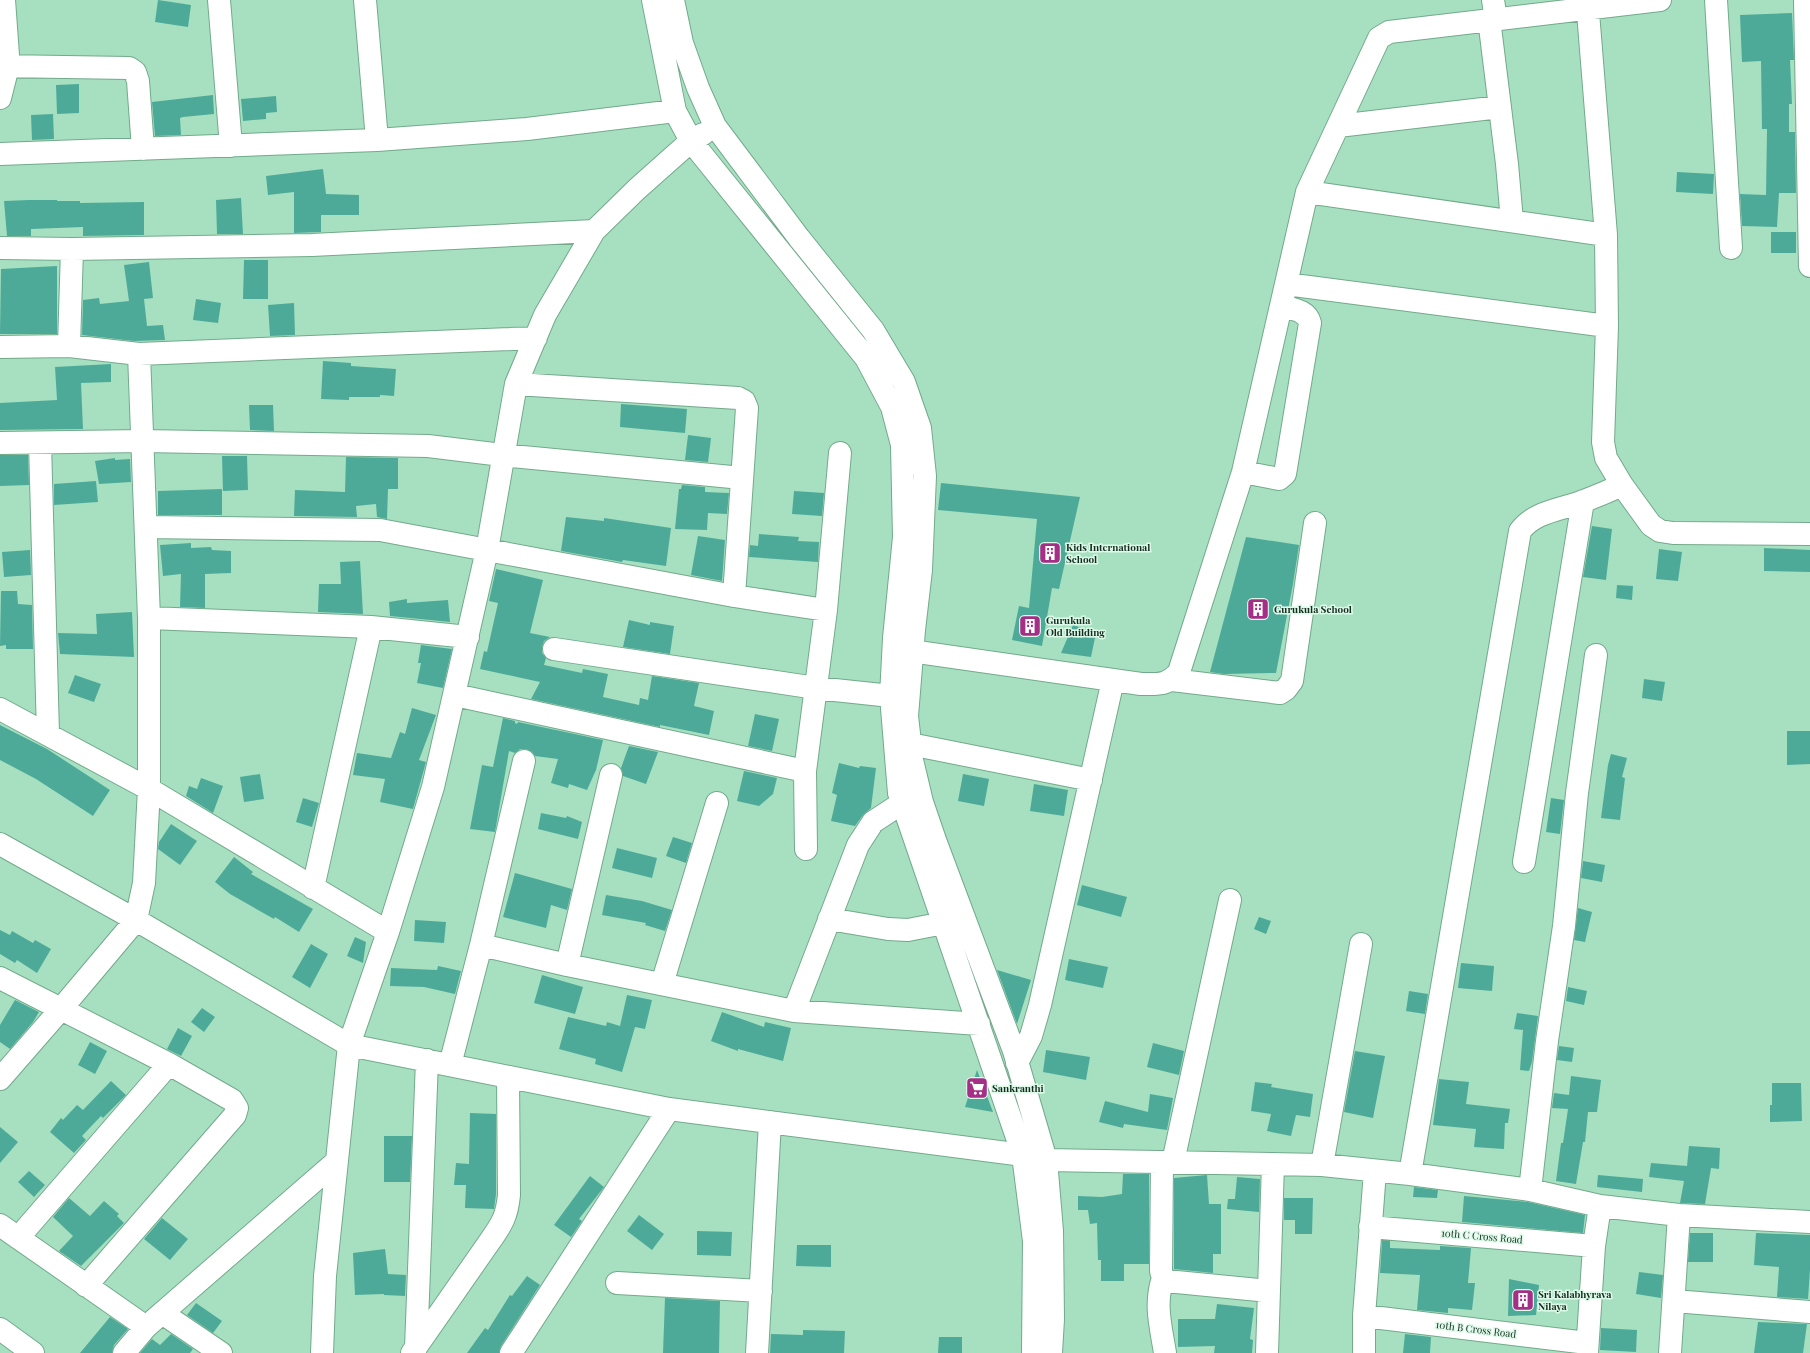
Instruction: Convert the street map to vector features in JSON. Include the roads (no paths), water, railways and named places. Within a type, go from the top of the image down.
[{"type":"street","points":[[0,98],[4,66],[8,55],[4,0]]},
{"type":"street","points":[[219,0],[231,146]]},
{"type":"street","points":[[365,0],[377,140]]},
{"type":"street","points":[[653,0],[675,111],[691,142],[866,358],[892,407],[902,445],[904,537],[903,650],[907,716],[912,760],[931,827],[1017,1063],[1046,1160],[1052,1232],[1053,1319],[1051,1353]]},
{"type":"street","points":[[673,0],[682,43],[698,88],[715,126],[799,238],[873,330],[904,382],[920,428],[925,476],[921,570],[891,696],[899,793],[1023,1155],[1034,1241],[1033,1353]]},
{"type":"street","points":[[1172,680],[1179,672],[1243,472],[1307,192],[1379,38],[1389,32],[1492,13],[1660,0]]},
{"type":"street","points":[[1716,0],[1731,248]]},
{"type":"street","points":[[1805,0],[1810,266]]},
{"type":"street","points":[[1587,5],[1606,235],[1607,326],[1603,442],[1606,458],[1622,485],[1652,525],[1660,531],[1673,533],[1810,534]]},
{"type":"street","points":[[1492,13],[1512,221]]},
{"type":"street","points":[[4,66],[129,68],[135,72],[138,81],[143,149]]},
{"type":"street","points":[[1338,126],[1500,107]]},
{"type":"street","points":[[0,154],[377,140],[528,129],[675,111]]},
{"type":"street","points":[[322,1353],[325,1276],[349,1045],[388,932],[433,787],[487,550],[502,455],[516,384],[545,315],[594,231],[637,189],[691,142],[715,126]]},
{"type":"street","points":[[1307,192],[1606,235]]},
{"type":"street","points":[[0,248],[72,249],[312,245],[594,231]]},
{"type":"street","points":[[69,346],[72,249]]},
{"type":"street","points":[[1286,284],[1607,326]]},
{"type":"street","points":[[1243,472],[1279,479],[1285,474],[1310,322],[1305,313],[1281,306]]},
{"type":"street","points":[[0,346],[69,346],[139,354],[536,338]]},
{"type":"street","points":[[0,1079],[136,920],[144,883],[149,789],[149,618],[139,354]]},
{"type":"street","points":[[516,384],[738,398],[744,401],[748,408],[734,596]]},
{"type":"street","points":[[0,443],[143,441],[420,446],[742,478]]},
{"type":"street","points":[[40,442],[48,734]]},
{"type":"street","points":[[806,849],[805,771],[826,610],[840,453]]},
{"type":"street","points":[[1410,1174],[1520,531],[1525,524],[1538,515],[1583,501],[1622,485]]},
{"type":"street","points":[[1524,862],[1583,501]]},
{"type":"street","points":[[903,650],[1141,684],[1161,684],[1172,680],[1280,693],[1286,689],[1292,681],[1315,523]]},
{"type":"street","points":[[146,527],[380,530],[734,596],[826,610]]},
{"type":"street","points":[[149,618],[371,627],[468,636]]},
{"type":"street","points":[[313,888],[371,627]]},
{"type":"street","points":[[554,649],[816,688],[891,696]]},
{"type":"street","points":[[1530,1190],[1547,1041],[1564,926],[1577,792],[1596,655]]},
{"type":"street","points":[[1017,1063],[1031,1036],[1040,1005],[1113,680]]},
{"type":"street","points":[[455,695],[805,771]]},
{"type":"street","points":[[0,709],[149,789],[388,932]]},
{"type":"street","points":[[910,744],[1091,780]]},
{"type":"street","points":[[450,1065],[481,945],[524,761]]},
{"type":"street","points":[[567,965],[612,775]]},
{"type":"street","points":[[662,984],[717,803]]},
{"type":"street","points":[[794,1011],[858,845],[873,822],[902,803]]},
{"type":"street","points":[[0,844],[136,920],[349,1045],[670,1109],[1023,1155],[1046,1160],[1322,1165],[1410,1174],[1530,1190],[1600,1206],[1679,1215],[1810,1222]]},
{"type":"street","points":[[1165,1353],[1158,1310],[1158,1291],[1163,1278],[1161,1271],[1168,1162],[1230,900]]},
{"type":"street","points":[[829,919],[888,929],[908,930],[944,923]]},
{"type":"street","points":[[1322,1165],[1361,944]]},
{"type":"street","points":[[481,945],[567,965],[794,1011],[979,1024]]},
{"type":"street","points":[[0,978],[169,1064],[232,1100],[237,1108],[235,1115],[86,1286]]},
{"type":"street","points":[[414,1351],[427,1060]]},
{"type":"street","points":[[18,1238],[169,1064]]},
{"type":"street","points":[[414,1351],[502,1224],[507,1212],[509,1195],[508,1077]]},
{"type":"street","points":[[511,1353],[670,1109]]},
{"type":"street","points":[[757,1353],[770,1122]]},
{"type":"street","points":[[124,1353],[154,1320],[337,1161]]},
{"type":"street","points":[[1267,1353],[1273,1164]]},
{"type":"street","points":[[1364,1353],[1364,1316],[1375,1171]]},
{"type":"street","points":[[1587,1348],[1594,1246],[1600,1206]]},
{"type":"street","points":[[1670,1353],[1679,1215]]},
{"type":"street","points":[[0,1225],[86,1286],[221,1353]]},
{"type":"street","name":"10th C Cross Road","points":[[1370,1226],[1594,1246]]},
{"type":"street","points":[[1163,1278],[1166,1281],[1269,1291]]},
{"type":"street","points":[[617,1283],[761,1291]]},
{"type":"street","points":[[1674,1301],[1810,1312]]},
{"type":"street","name":"10th B Cross Road","points":[[1364,1316],[1587,1348]]},
{"type":"street","points":[[0,1330],[33,1353]]},
{"type":"place","name":"Kids International School","points":[[1050,553]]},
{"type":"place","name":"Gurukula School","points":[[1258,609]]},
{"type":"place","name":"Gurukula Old Building","points":[[1030,626]]},
{"type":"place","name":"Sankranthi","points":[[977,1088]]},
{"type":"place","name":"Sri Kalabhyrava Nilaya","points":[[1523,1300]]}]
